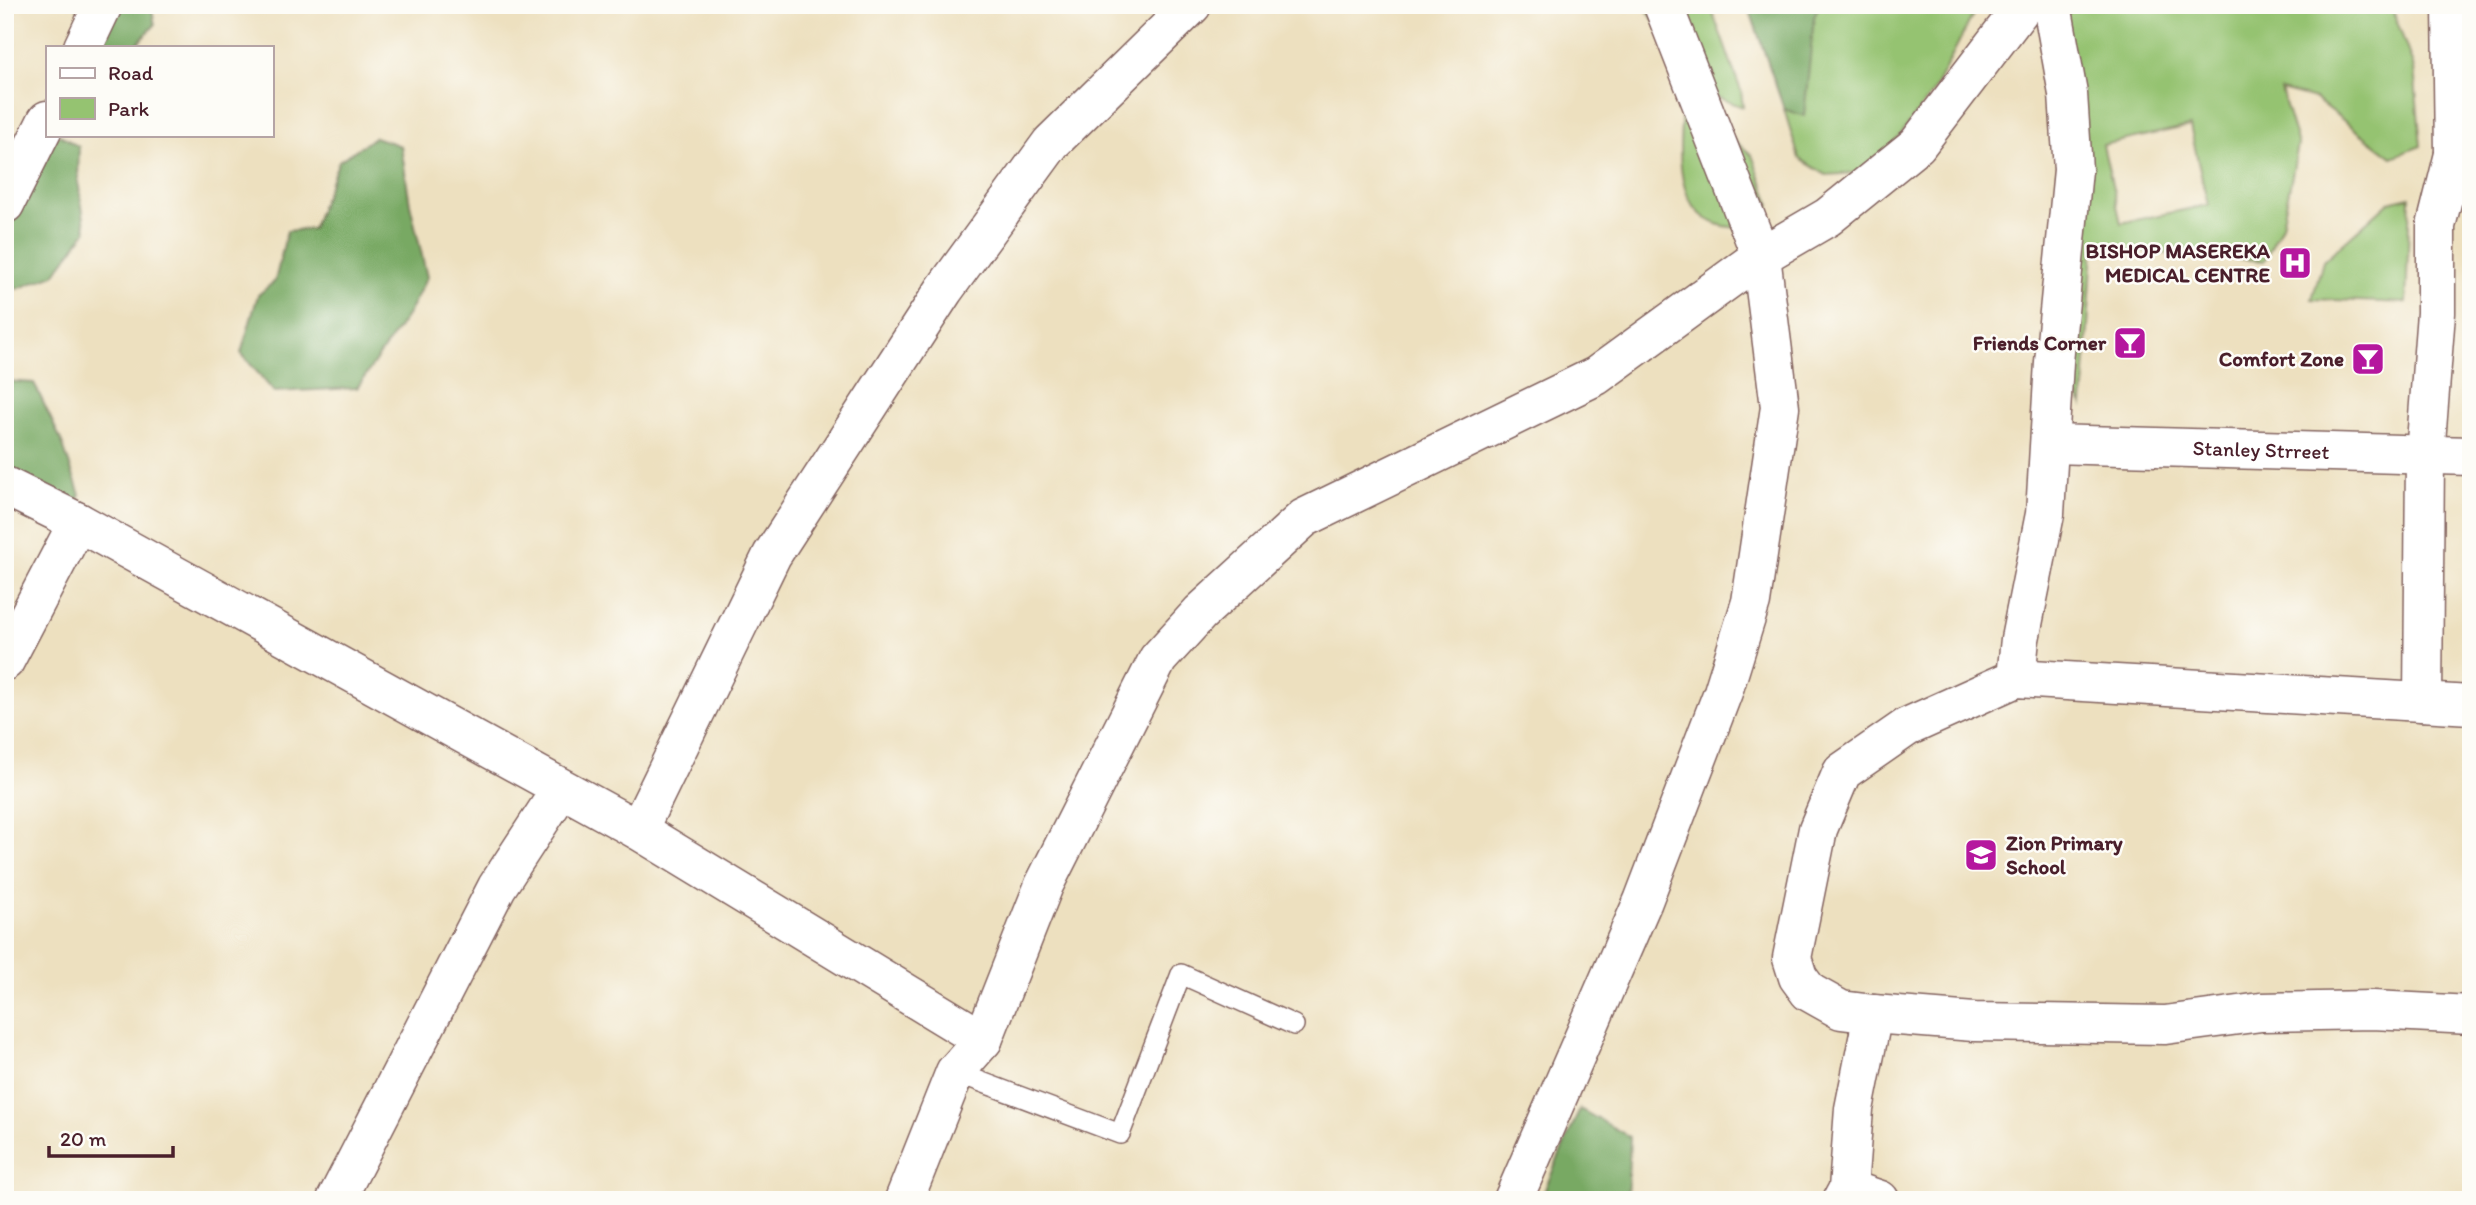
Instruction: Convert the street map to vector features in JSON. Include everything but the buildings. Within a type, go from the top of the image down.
[{"type":"street","points":[[83,46],[103,5]]},
{"type":"street","points":[[638,830],[772,555],[944,290],[1051,143],[1192,5]]},
{"type":"street","points":[[1513,1200],[1659,860],[1723,692],[1751,602],[1780,407],[1761,256],[1663,5]]},
{"type":"street","points":[[904,1200],[954,1072],[983,1040],[1044,885],[1158,659],[1200,613],[1304,517],[1596,376],[1761,256],[1828,217],[1917,145],[2024,5]]},
{"type":"street","points":[[2016,678],[2020,639],[2045,514],[2054,362],[2073,170],[2068,94],[2052,5]]},
{"type":"street","points":[[2423,702],[2425,455],[2436,313],[2436,226],[2462,154],[2452,5]]},
{"type":"street","points":[[5,204],[46,122]]},
{"type":"street","name":"Stanley Strreet","points":[[2051,443],[2471,456]]},
{"type":"street","points":[[5,486],[78,522],[638,830],[983,1040]]},
{"type":"street","points":[[5,661],[78,522]]},
{"type":"street","points":[[2471,705],[2016,678],[1907,727],[1842,772],[1827,802],[1818,829],[1792,958],[1798,977],[1809,992],[1841,1010],[1873,1014],[1974,1022],[2165,1025],[2261,1012],[2372,1010],[2471,1015]]},
{"type":"street","points":[[336,1200],[497,887],[561,789]]},
{"type":"street","points":[[1857,1196],[1854,1109],[1873,1014]]},
{"type":"lane","points":[[954,1072],[1120,1134],[1181,974],[1294,1025]]},
{"type":"green space","points":[[76,5],[151,5],[155,25],[135,46],[95,46]]},
{"type":"green space","points":[[1644,5],[1710,5],[1741,91],[1743,107],[1697,90]]},
{"type":"green space","points":[[1748,5],[1819,5],[1814,17],[1804,116],[1784,109]]},
{"type":"green space","points":[[1819,5],[1978,5],[1933,92],[1872,172],[1826,175],[1799,158],[1784,109],[1803,115],[1814,17]]},
{"type":"green space","points":[[2054,5],[2391,5],[2414,68],[2421,146],[2392,157],[2315,99],[2281,90],[2298,145],[2282,225],[2264,261],[2093,248],[2083,405],[2064,375]],"holes":[[[2190,126],[2208,205],[2121,223],[2103,145]]]},
{"type":"green space","points":[[1683,96],[1752,155],[1770,203],[1763,229],[1720,225],[1703,217],[1692,204],[1681,170]]},
{"type":"green space","points":[[59,136],[79,147],[78,181],[86,231],[54,275],[17,289],[5,282],[5,173]]},
{"type":"green space","points":[[375,137],[401,146],[410,204],[427,277],[408,314],[357,388],[274,392],[241,353],[258,295],[275,281],[287,231],[312,229],[339,161]]},
{"type":"green space","points":[[2410,197],[2406,303],[2312,299],[2323,261],[2389,202]]},
{"type":"green space","points":[[5,381],[34,383],[61,440],[80,495],[65,520],[5,497]]},
{"type":"green space","points":[[1580,1109],[1630,1137],[1627,1200],[1540,1200]]},
{"type":"place","name":"BISHOP MASEREKA MEDICAL CENTRE","points":[[2295,263]]},
{"type":"place","name":"Friends Corner","points":[[2130,343]]},
{"type":"place","name":"Comfort Zone","points":[[2368,359]]},
{"type":"place","name":"Zion Primary School","points":[[1981,855]]}]
